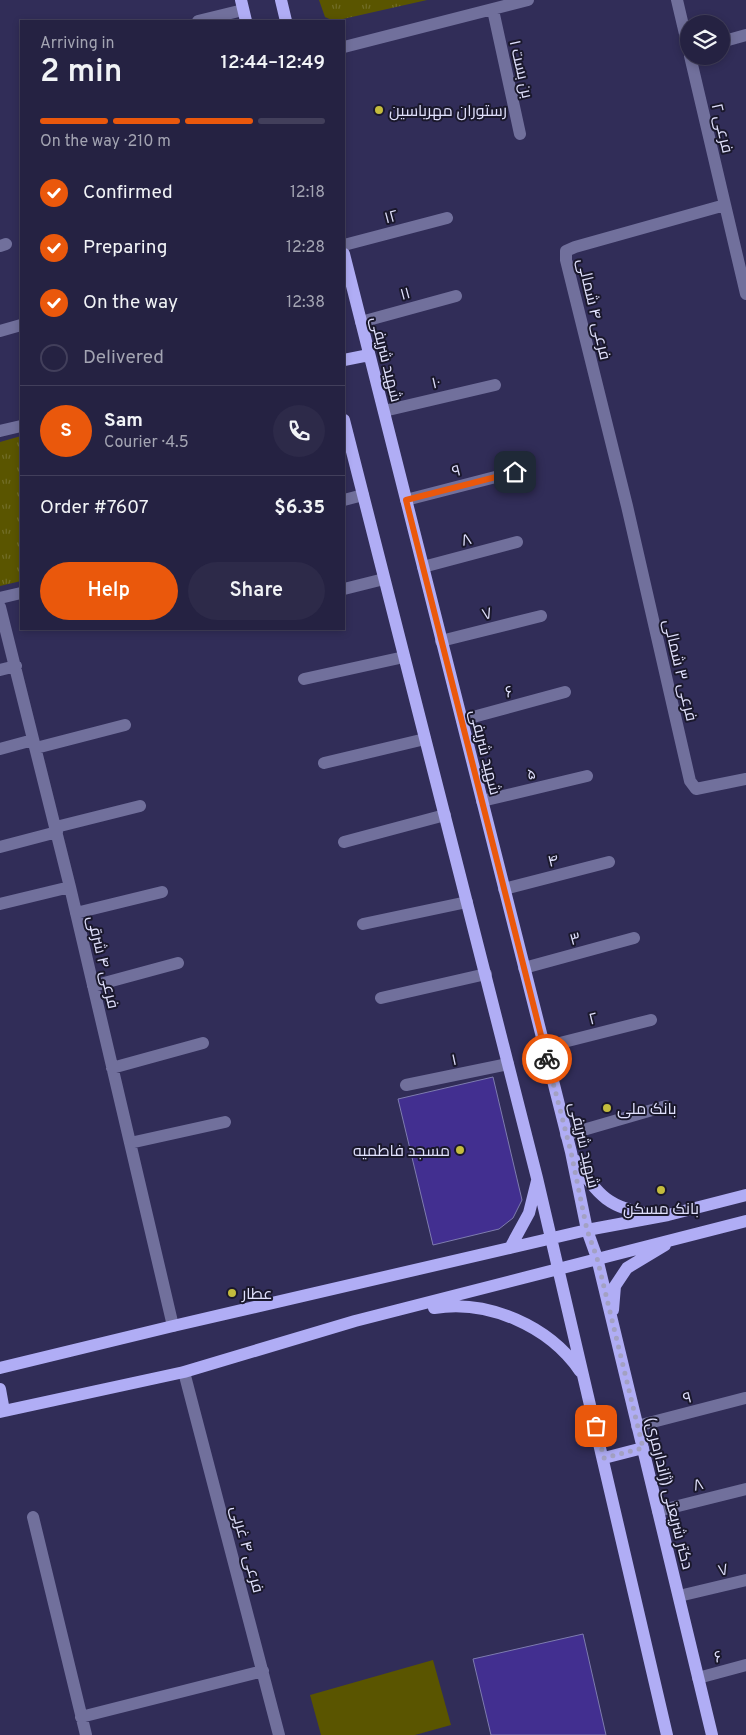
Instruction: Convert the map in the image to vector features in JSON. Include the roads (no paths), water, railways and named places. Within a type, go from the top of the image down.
[{"type":"main road","points":[[281,0],[286,20]]},
{"type":"main road","name":"شهید شریفی","points":[[345,258],[571,1152],[587,1230],[597,1258]]},
{"type":"main road","points":[[345,360],[369,355]]},
{"type":"main road","points":[[345,424],[537,1178],[557,1270],[604,1458],[667,1735]]},
{"type":"main road","points":[[571,1152],[592,1187],[612,1203],[633,1212],[668,1215]]},
{"type":"main road","points":[[510,1248],[529,1213],[537,1178]]},
{"type":"main road","points":[[0,1368],[172,1326],[551,1240],[587,1230],[668,1215],[746,1194]]},
{"type":"main road","points":[[0,1389],[2,1412],[184,1372],[356,1322],[597,1258],[746,1221]]},
{"type":"main road","points":[[612,1322],[616,1286],[627,1268],[678,1238]]},
{"type":"main road","name":"دکتر شریعتی (ژاندارمری)","points":[[597,1258],[712,1735]]},
{"type":"main road","points":[[356,1322],[443,1306],[474,1306],[528,1324],[555,1342],[569,1355],[585,1378]]},
{"type":"main road","points":[[604,1458],[643,1448]]},
{"type":"street","points":[[345,47],[528,0]]},
{"type":"street","points":[[677,0],[681,15]]},
{"type":"street","points":[[202,20],[243,10]]},
{"type":"street","name":"بن بست ۱","points":[[493,10],[520,134]]},
{"type":"street","points":[[730,39],[746,35]]},
{"type":"street","name":"فرعی ۲","points":[[692,65],[746,294]]},
{"type":"street","name":"فرعی ۴ شمالی","points":[[627,506],[568,270],[566,251],[725,205]]},
{"type":"street","name":"۱۲","points":[[345,245],[447,218]]},
{"type":"street","name":"۱۱","points":[[361,322],[456,296]]},
{"type":"street","points":[[0,331],[20,325]]},
{"type":"street","name":"۱۰","points":[[384,411],[495,385]]},
{"type":"street","points":[[0,431],[20,426]]},
{"type":"street","name":"۹","points":[[406,500],[515,472]]},
{"type":"street","points":[[345,500],[363,495]]},
{"type":"street","name":"فرعی ۳ شمالی","points":[[627,506],[690,781],[696,789],[746,779]]},
{"type":"street","name":"۸","points":[[423,566],[517,542]]},
{"type":"street","points":[[345,589],[384,579]]},
{"type":"street","points":[[0,598],[20,593]]},
{"type":"street","name":"فرعی ۴ شرقی","points":[[0,607],[76,913],[172,1326]]},
{"type":"street","name":"۷","points":[[442,641],[541,616]]},
{"type":"street","points":[[304,680],[404,657]]},
{"type":"street","points":[[0,670],[16,666]]},
{"type":"street","name":"۶","points":[[462,720],[564,692]]},
{"type":"street","points":[[0,749],[35,744],[125,725]]},
{"type":"street","points":[[324,763],[425,739]]},
{"type":"street","name":"۵","points":[[482,802],[587,776]]},
{"type":"street","points":[[0,847],[140,806]]},
{"type":"street","points":[[344,842],[445,815]]},
{"type":"street","name":"۴","points":[[504,889],[609,862]]},
{"type":"street","points":[[0,904],[70,888]]},
{"type":"street","points":[[76,913],[162,892]]},
{"type":"street","points":[[362,924],[467,902]]},
{"type":"street","name":"۳","points":[[524,968],[634,938]]},
{"type":"street","points":[[93,986],[178,963]]},
{"type":"street","points":[[380,998],[486,974]]},
{"type":"street","name":"۲","points":[[544,1048],[650,1020]]},
{"type":"street","points":[[112,1068],[203,1043]]},
{"type":"street","name":"۱","points":[[406,1085],[508,1064]]},
{"type":"street","points":[[566,1135],[666,1106]]},
{"type":"street","points":[[130,1143],[225,1122]]},
{"type":"street","name":"فرعی ۴ غربی","points":[[184,1372],[279,1735]]},
{"type":"street","name":"۹","points":[[637,1426],[745,1398]]},
{"type":"street","name":"۸","points":[[658,1511],[746,1489]]},
{"type":"street","points":[[32,1517],[86,1735]]},
{"type":"street","name":"۷","points":[[678,1596],[746,1580]]},
{"type":"street","name":"۶","points":[[698,1678],[746,1665]]},
{"type":"street","points":[[81,1717],[263,1672]]},
{"type":"place","name":"رستوران مهریاسین","points":[[379,110]]},
{"type":"place","name":"بانک ملی","points":[[607,1108]]},
{"type":"place","name":"مسجد فاطمیه","points":[[460,1150]]},
{"type":"place","name":"بانک مسکن","points":[[661,1190]]},
{"type":"place","name":"عطار","points":[[232,1293]]}]
